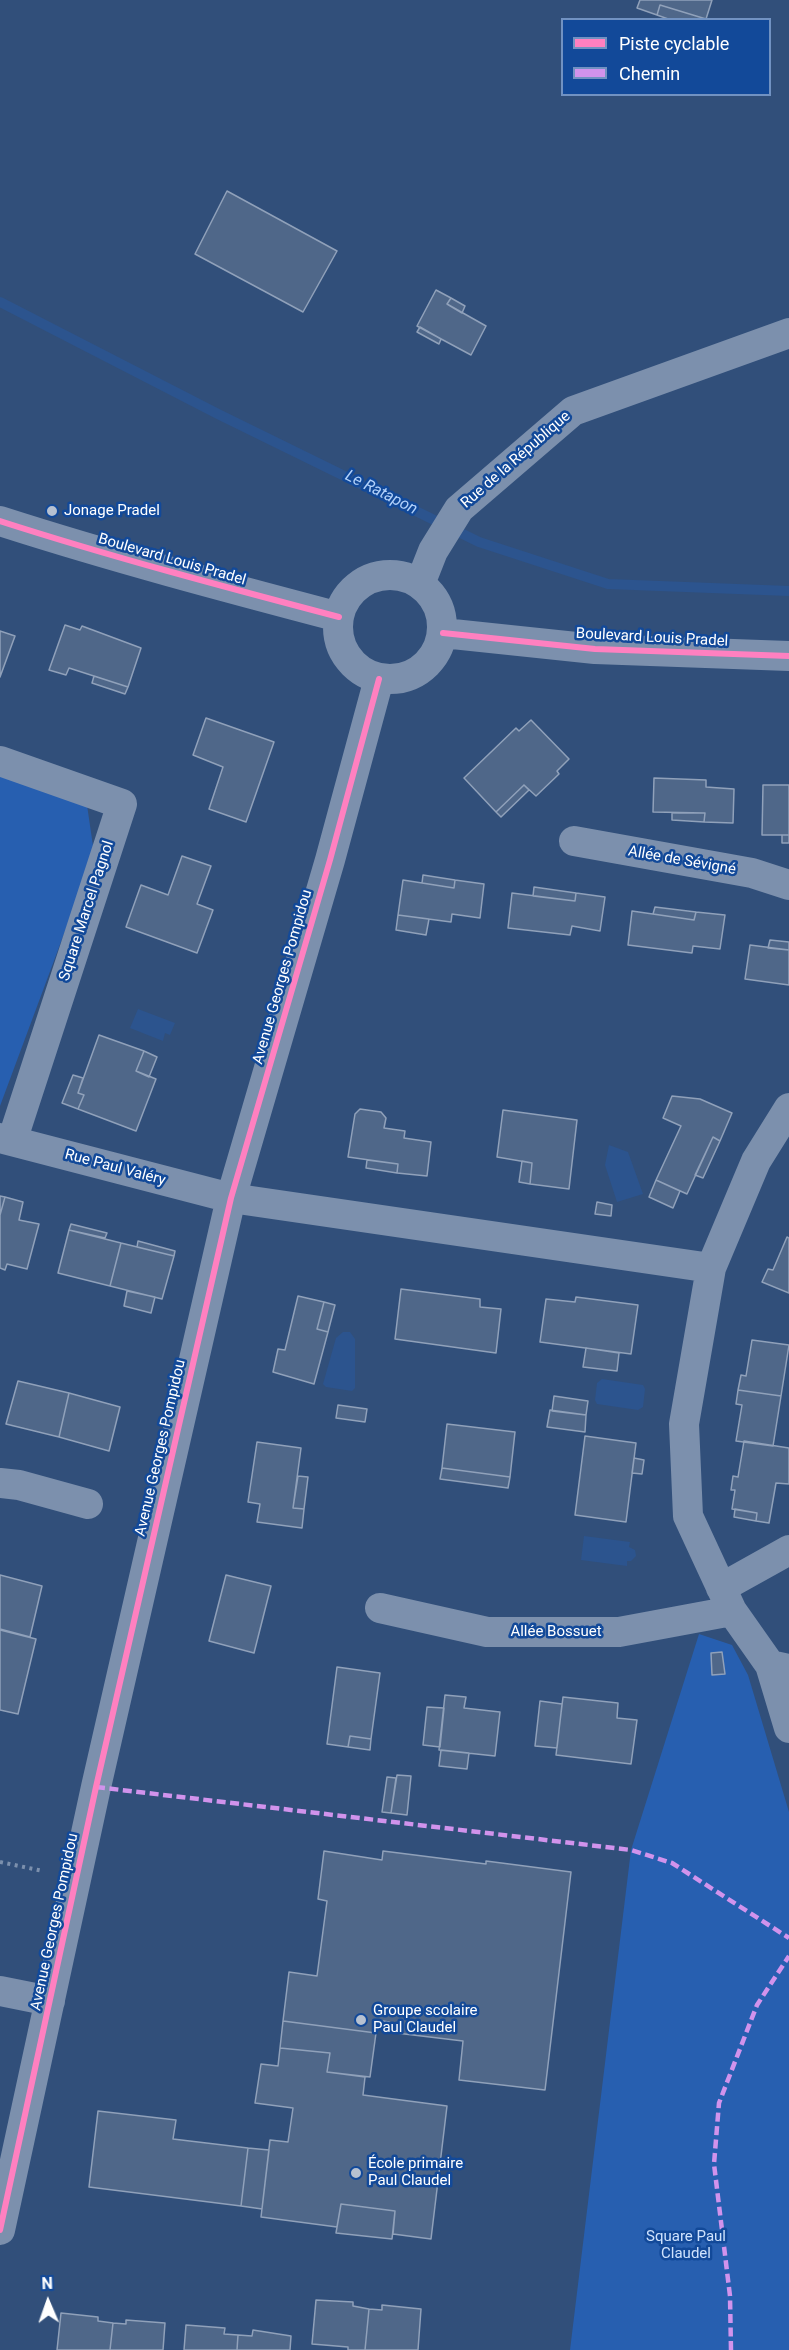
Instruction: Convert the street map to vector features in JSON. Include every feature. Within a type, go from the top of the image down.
[{"type":"street","name":"Rue de la République","points":[[420,584],[433,550],[459,508],[573,411],[789,333]]},
{"type":"street","name":"Boulevard Louis Pradel","points":[[0,521],[82,548],[339,617]]},
{"type":"street","points":[[388,575],[404,577],[420,584],[433,596],[440,612],[442,633],[439,646],[430,661],[417,672],[401,678],[379,679],[353,665],[343,651],[338,634],[339,617],[345,601],[356,588],[370,579],[388,575]]},
{"type":"street","name":"Boulevard Louis Pradel","points":[[442,633],[595,649],[789,656]]},
{"type":"street","name":"Avenue Georges Pompidou","points":[[0,2230],[76,1878],[231,1198],[330,860],[379,679]]},
{"type":"street","name":"Square Marcel Pagnol","points":[[0,761],[122,804],[6,1140]]},
{"type":"street","name":"Allée de Sévigné","points":[[574,841],[752,873],[789,885]]},
{"type":"street","points":[[789,1108],[756,1161],[711,1268],[684,1424],[688,1516],[726,1600],[780,1667],[789,1728]]},
{"type":"street","name":"Rue Paul Valéry","points":[[6,1140],[231,1198],[711,1268]]},
{"type":"street","points":[[0,1483],[19,1485],[88,1504]]},
{"type":"street","name":"Allée Bossuet","points":[[380,1608],[487,1632],[620,1632],[726,1600],[789,1550]]},
{"type":"street","name":"Avenue Georges Pompidou","points":[[0,1991],[50,2001]]},
{"type":"path","points":[[0,1862],[76,1878]]},
{"type":"green space","points":[[0,774],[87,805],[94,853],[0,1106]]},
{"type":"green space","name":"Square Paul Claudel","points":[[699,1634],[732,1645],[748,1675],[789,1812],[789,2350],[570,2350],[631,1850]]},
{"type":"shaded area","points":[[138,1009],[175,1023],[170,1035],[165,1033],[163,1041],[130,1028]]},
{"type":"shaded area","points":[[609,1145],[628,1152],[643,1194],[617,1202],[605,1165]]},
{"type":"shaded area","points":[[343,1332],[350,1332],[355,1339],[355,1388],[352,1391],[326,1387],[323,1384],[336,1338]]},
{"type":"shaded area","points":[[602,1379],[643,1385],[645,1389],[643,1407],[638,1410],[597,1404],[595,1400],[597,1383]]},
{"type":"shaded area","points":[[584,1536],[630,1542],[629,1547],[635,1550],[636,1556],[631,1561],[627,1561],[627,1566],[581,1560]]},
{"type":"building","points":[[640,0],[712,0],[706,18],[660,5],[657,15],[637,8]]},
{"type":"building","points":[[660,5],[703,18],[665,18],[657,15]]},
{"type":"building","points":[[227,191],[337,251],[303,312],[195,254]]},
{"type":"building","points":[[436,290],[451,298],[447,304],[486,326],[471,355],[417,326]]},
{"type":"building","points":[[451,298],[465,306],[462,313],[447,304]]},
{"type":"building","points":[[420,327],[441,339],[439,344],[417,332]]},
{"type":"building","points":[[65,625],[80,630],[82,626],[141,648],[128,687],[69,668],[66,675],[49,670]]},
{"type":"building","points":[[0,631],[15,636],[0,677]]},
{"type":"building","points":[[94,676],[128,687],[125,694],[92,683]]},
{"type":"building","points":[[206,718],[274,742],[246,822],[209,809],[223,767],[193,755]]},
{"type":"building","points":[[531,720],[569,759],[557,771],[559,774],[536,796],[524,785],[496,812],[464,778],[516,728],[519,731]]},
{"type":"building","points":[[654,778],[706,780],[706,787],[734,789],[733,823],[704,822],[705,813],[653,812]]},
{"type":"building","points":[[524,785],[529,790],[501,817],[496,812]]},
{"type":"building","points":[[763,785],[789,785],[789,835],[762,835]]},
{"type":"building","points":[[672,813],[705,813],[704,822],[672,820]]},
{"type":"building","points":[[782,835],[789,835],[789,843],[782,843]]},
{"type":"building","points":[[182,856],[211,866],[197,904],[213,910],[197,953],[126,927],[141,885],[168,895]]},
{"type":"building","points":[[423,875],[455,880],[454,888],[422,883]]},
{"type":"building","points":[[403,880],[454,888],[455,880],[484,884],[480,918],[452,914],[451,922],[398,915]]},
{"type":"building","points":[[534,887],[576,893],[575,901],[533,896]]},
{"type":"building","points":[[512,893],[575,901],[576,893],[605,897],[600,931],[572,926],[570,935],[508,928]]},
{"type":"building","points":[[655,907],[696,912],[694,920],[653,914]]},
{"type":"building","points":[[632,911],[694,920],[696,912],[725,915],[720,949],[693,946],[692,953],[628,945]]},
{"type":"building","points":[[398,915],[429,919],[426,935],[396,930]]},
{"type":"building","points":[[770,940],[789,942],[789,950],[768,948]]},
{"type":"building","points":[[750,945],[789,950],[789,985],[745,979]]},
{"type":"building","points":[[99,1035],[144,1051],[136,1071],[156,1079],[136,1131],[78,1109],[84,1095],[78,1093]]},
{"type":"building","points":[[144,1051],[157,1057],[149,1077],[136,1071]]},
{"type":"building","points":[[73,1075],[83,1078],[78,1093],[84,1095],[78,1109],[62,1103]]},
{"type":"building","points":[[672,1096],[700,1099],[732,1113],[720,1141],[713,1137],[687,1194],[656,1180],[681,1126],[663,1118]]},
{"type":"building","points":[[360,1109],[381,1112],[386,1118],[384,1128],[405,1131],[404,1138],[431,1142],[427,1176],[397,1173],[398,1164],[348,1157],[355,1114]]},
{"type":"building","points":[[503,1110],[577,1120],[569,1189],[530,1184],[532,1163],[497,1157]]},
{"type":"building","points":[[713,1137],[720,1141],[703,1178],[695,1175]]},
{"type":"building","points":[[367,1160],[398,1164],[397,1173],[366,1168]]},
{"type":"building","points":[[522,1161],[532,1163],[530,1184],[519,1182]]},
{"type":"building","points":[[656,1180],[680,1191],[673,1208],[649,1197]]},
{"type":"building","points":[[0,1196],[5,1197],[0,1215]]},
{"type":"building","points":[[5,1197],[23,1202],[19,1220],[39,1224],[27,1269],[7,1264],[5,1270],[0,1268],[0,1215]]},
{"type":"building","points":[[597,1202],[612,1205],[611,1216],[595,1214]]},
{"type":"building","points":[[71,1224],[107,1233],[105,1238],[69,1230]]},
{"type":"building","points":[[69,1230],[121,1243],[110,1286],[58,1273]]},
{"type":"building","points":[[787,1237],[789,1238],[789,1293],[762,1282],[768,1269],[773,1270]]},
{"type":"building","points":[[138,1241],[175,1251],[174,1256],[137,1247]]},
{"type":"building","points":[[121,1243],[174,1256],[162,1299],[110,1286]]},
{"type":"building","points":[[401,1289],[480,1299],[480,1307],[501,1309],[496,1353],[395,1339]]},
{"type":"building","points":[[127,1291],[155,1297],[151,1313],[124,1306]]},
{"type":"building","points":[[298,1296],[324,1302],[317,1329],[328,1332],[314,1384],[273,1372],[278,1349],[285,1350]]},
{"type":"building","points":[[576,1297],[638,1305],[631,1354],[540,1342],[546,1299],[575,1302]]},
{"type":"building","points":[[324,1302],[335,1305],[328,1332],[317,1329]]},
{"type":"building","points":[[752,1340],[789,1345],[781,1396],[738,1390],[741,1375],[746,1376]]},
{"type":"building","points":[[586,1348],[619,1353],[617,1371],[583,1367]]},
{"type":"building","points":[[18,1381],[69,1393],[59,1437],[6,1424]]},
{"type":"building","points":[[738,1390],[781,1396],[773,1446],[736,1441],[742,1405],[736,1404]]},
{"type":"building","points":[[69,1393],[120,1407],[109,1451],[59,1437]]},
{"type":"building","points":[[554,1396],[588,1401],[586,1415],[552,1411]]},
{"type":"building","points":[[338,1405],[367,1409],[365,1422],[336,1418]]},
{"type":"building","points":[[550,1410],[586,1415],[585,1432],[547,1427]]},
{"type":"building","points":[[447,1424],[515,1432],[510,1477],[442,1468]]},
{"type":"building","points":[[585,1436],[636,1443],[626,1522],[575,1515]]},
{"type":"building","points":[[744,1441],[789,1448],[789,1484],[776,1483],[769,1523],[756,1521],[757,1513],[732,1509],[735,1490],[731,1490],[733,1476],[738,1477]]},
{"type":"building","points":[[257,1442],[301,1448],[293,1508],[304,1509],[302,1528],[257,1522],[260,1504],[248,1502]]},
{"type":"building","points":[[634,1458],[644,1460],[642,1474],[632,1473]]},
{"type":"building","points":[[442,1468],[510,1477],[508,1488],[440,1479]]},
{"type":"building","points":[[298,1476],[308,1477],[304,1509],[293,1508]]},
{"type":"building","points":[[735,1509],[757,1513],[756,1521],[734,1517]]},
{"type":"building","points":[[0,1575],[42,1586],[30,1637],[0,1629]]},
{"type":"building","points":[[226,1575],[271,1586],[254,1653],[209,1641]]},
{"type":"building","points":[[0,1630],[36,1639],[18,1714],[0,1710]]},
{"type":"building","points":[[722,1652],[725,1674],[712,1675],[711,1653]]},
{"type":"building","points":[[337,1667],[380,1673],[371,1739],[350,1736],[348,1747],[327,1744]]},
{"type":"building","points":[[445,1695],[466,1697],[464,1708],[500,1712],[495,1756],[439,1750]]},
{"type":"building","points":[[563,1697],[618,1703],[617,1718],[637,1720],[631,1764],[556,1755]]},
{"type":"building","points":[[540,1701],[562,1704],[557,1748],[535,1746]]},
{"type":"building","points":[[427,1707],[444,1708],[440,1747],[423,1745]]},
{"type":"building","points":[[350,1736],[371,1739],[370,1750],[348,1747]]},
{"type":"building","points":[[441,1750],[469,1753],[467,1769],[439,1766]]},
{"type":"building","points":[[397,1775],[411,1776],[407,1815],[391,1813]]},
{"type":"building","points":[[387,1777],[396,1778],[391,1813],[382,1812]]},
{"type":"building","points":[[324,1851],[382,1860],[383,1851],[571,1872],[545,2090],[459,2080],[463,2041],[388,2032],[389,2022],[377,2020],[376,2033],[283,2021],[289,1972],[317,1976],[327,1901],[318,1899]]},
{"type":"building","points":[[283,2021],[376,2033],[370,2077],[327,2072],[330,2053],[280,2048]]},
{"type":"building","points":[[280,2048],[330,2053],[327,2072],[365,2077],[363,2095],[447,2106],[431,2239],[393,2234],[395,2211],[341,2204],[337,2227],[261,2217],[270,2140],[288,2142],[293,2108],[255,2103],[261,2064],[278,2066]]},
{"type":"building","points":[[98,2111],[176,2120],[173,2139],[248,2148],[241,2206],[89,2187]]},
{"type":"building","points":[[248,2148],[269,2150],[262,2209],[241,2206]]},
{"type":"building","points":[[341,2204],[395,2211],[392,2239],[336,2233]]},
{"type":"building","points":[[316,2300],[353,2302],[353,2306],[369,2309],[365,2350],[348,2350],[348,2347],[312,2344]]},
{"type":"building","points":[[382,2305],[421,2309],[418,2350],[365,2350],[369,2309],[382,2310]]},
{"type":"building","points":[[61,2313],[98,2317],[98,2321],[113,2323],[110,2350],[57,2350]]},
{"type":"building","points":[[126,2320],[165,2323],[163,2350],[110,2350],[113,2323],[126,2324]]},
{"type":"building","points":[[186,2325],[225,2328],[224,2334],[238,2335],[237,2350],[184,2350]]},
{"type":"building","points":[[253,2330],[291,2336],[290,2350],[237,2350],[238,2335],[252,2336]]},
{"type":"waterway","name":"Le Ratapon","points":[[0,302],[218,414],[479,542],[608,584],[789,591]]},
{"type":"marked path","points":[[96,1787],[631,1850],[672,1863],[789,1938]]},
{"type":"marked path","points":[[731,2350],[730,2296],[714,2164],[719,2103],[757,2005],[789,1956]]},
{"type":"cycle path","points":[[0,521],[126,559],[339,617]]},
{"type":"cycle path","points":[[443,633],[595,649],[789,656]]},
{"type":"cycle path","points":[[0,2230],[96,1787],[231,1198],[330,860],[379,679]]},
{"type":"place","name":"Jonage Pradel","points":[[52,511]]},
{"type":"place","name":"Groupe scolaire Paul Claudel","points":[[361,2020]]},
{"type":"place","name":"École primaire Paul Claudel","points":[[356,2173]]}]
